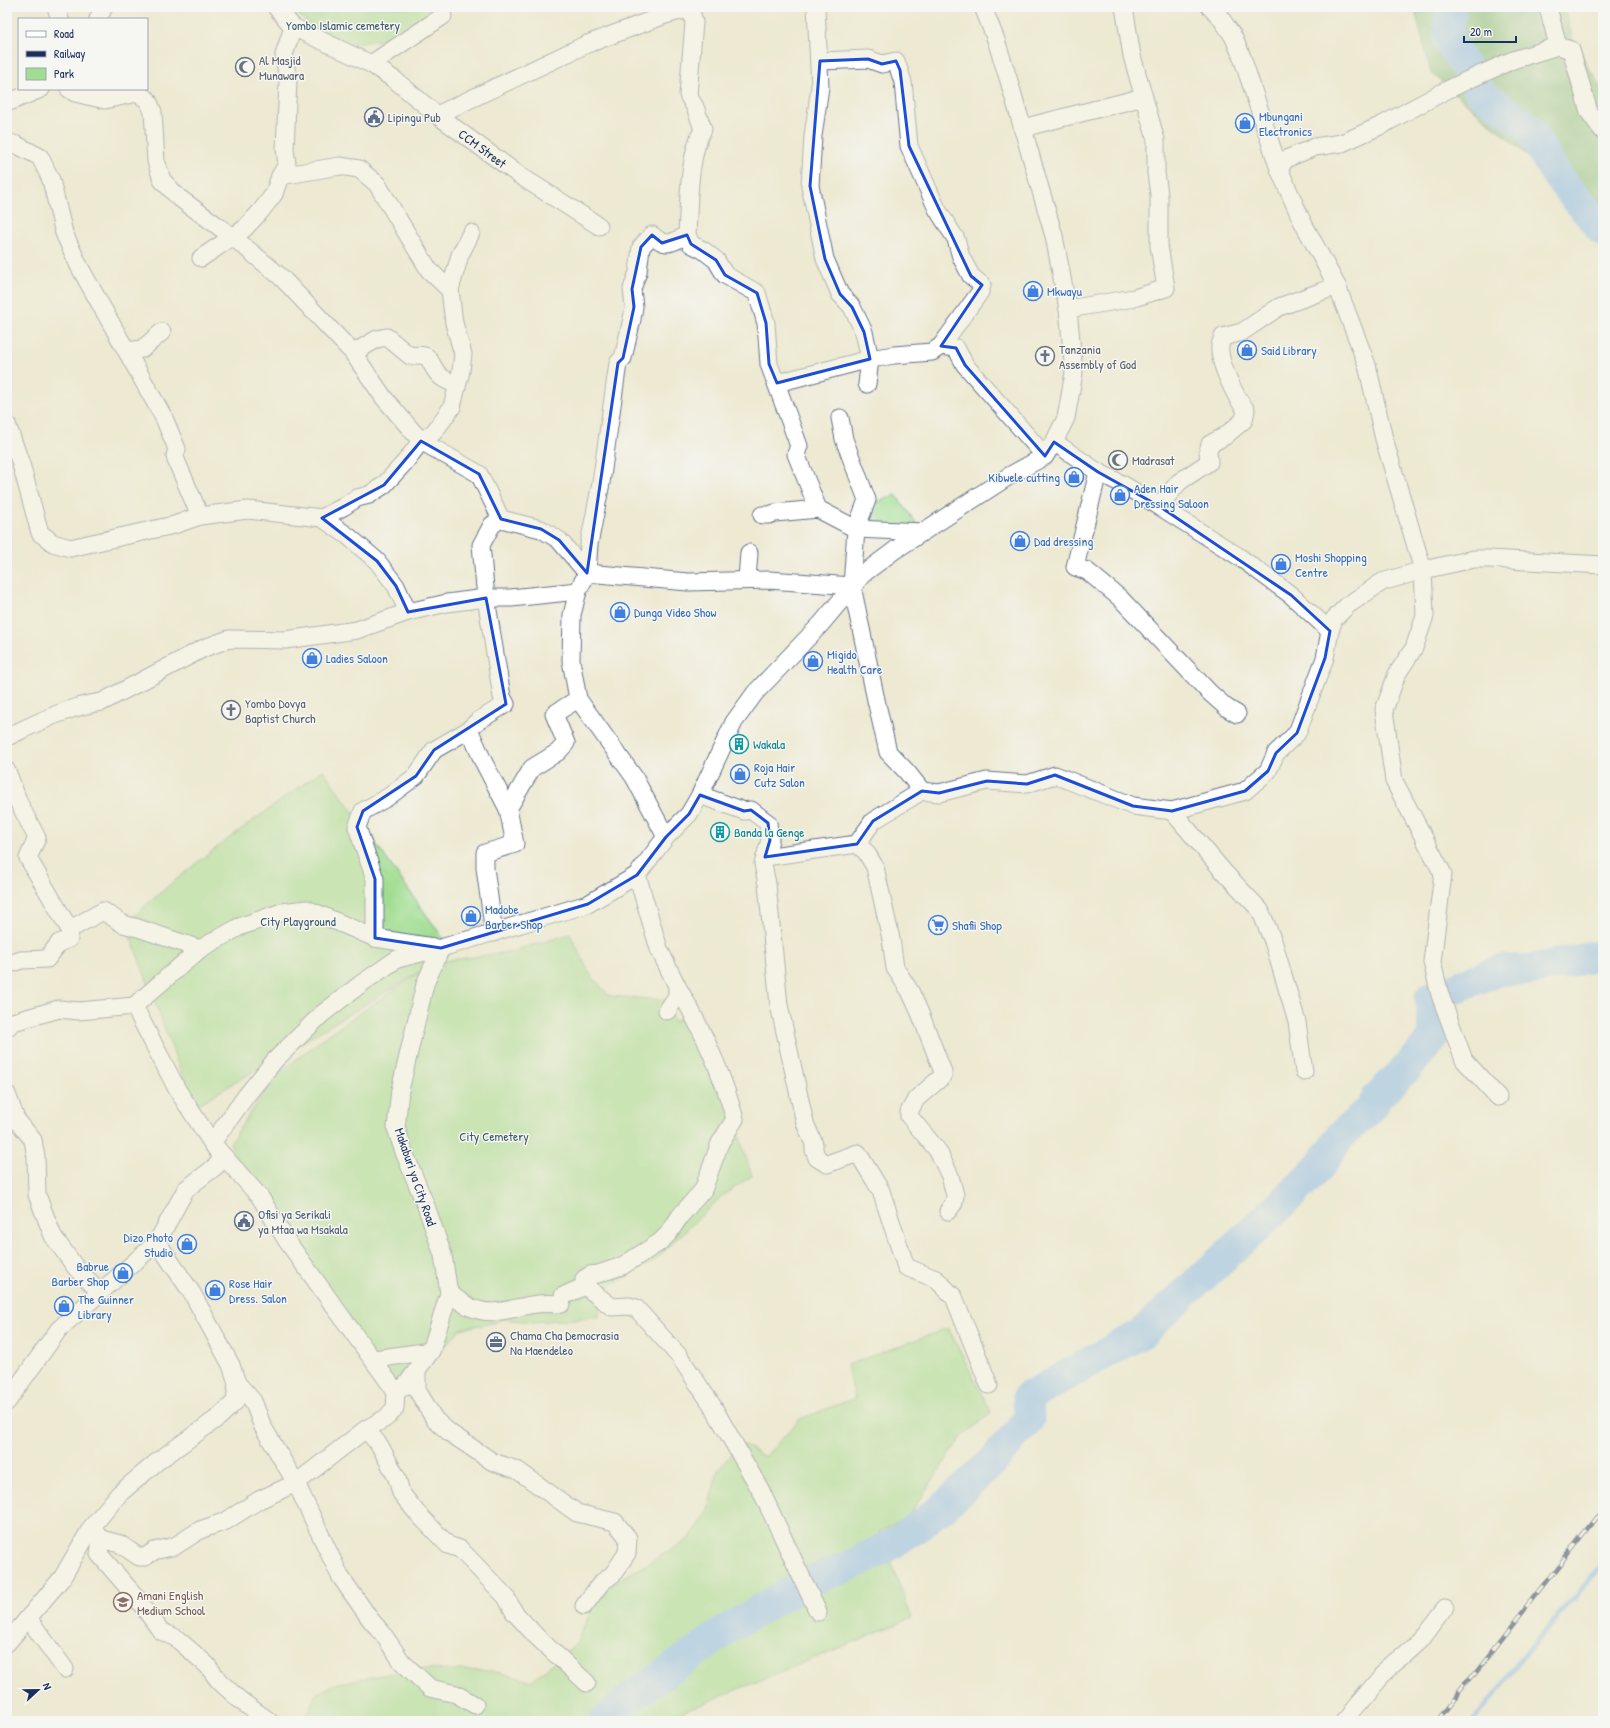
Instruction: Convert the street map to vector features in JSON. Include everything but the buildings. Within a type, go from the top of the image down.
[{"type":"street","points":[[56,7],[60,18]]},
{"type":"street","points":[[98,18],[104,7]]},
{"type":"street","name":"CCM Street","points":[[276,7],[293,27],[371,64],[395,80],[516,178],[599,226]]},
{"type":"street","points":[[816,7],[820,61],[820,87],[813,136],[810,186],[825,259],[840,294],[852,307],[864,332],[870,359],[867,384]]},
{"type":"street","points":[[212,1142],[275,1060],[322,1014],[362,983],[397,959],[494,933],[588,904],[637,876],[666,837],[688,814],[700,795],[734,722],[751,699],[821,624],[863,574],[923,532],[1009,476],[1045,456],[1066,418],[1074,373],[1068,309],[1054,236],[996,40],[983,7]]},
{"type":"street","points":[[1068,309],[1134,298],[1166,288],[1159,246],[1159,194],[1156,167],[1156,140],[1132,56],[1124,7]]},
{"type":"street","points":[[1210,7],[1220,17],[1233,36],[1242,57],[1280,169],[1302,221],[1337,286],[1366,365],[1384,439],[1423,570],[1425,616],[1414,648],[1397,674],[1384,710],[1394,781],[1443,874],[1432,962],[1440,994],[1464,1060],[1498,1097]]},
{"type":"street","points":[[1548,7],[1558,46]]},
{"type":"street","points":[[437,115],[585,46],[665,15],[688,9],[692,14],[694,22],[688,95],[695,107],[703,129],[698,139],[690,185],[687,235],[691,244],[703,250],[716,260],[725,275],[757,293],[766,323],[769,364],[799,446],[796,454],[818,509]]},
{"type":"street","points":[[371,64],[443,16]]},
{"type":"street","points":[[201,258],[244,229],[260,212],[274,194],[280,176],[287,164],[285,149],[288,80],[284,55],[293,27]]},
{"type":"street","points":[[1280,169],[1286,159],[1315,147],[1342,143],[1382,125],[1468,80],[1514,60],[1558,46],[1571,50],[1589,112],[1603,131]]},
{"type":"street","points":[[776,383],[870,359],[894,355],[932,352],[941,346],[980,292],[982,285],[971,276],[961,257],[956,239],[937,209],[909,146],[903,82],[896,61],[882,64],[868,59],[820,61]]},
{"type":"street","points":[[7,103],[39,90]]},
{"type":"street","points":[[70,90],[75,93],[105,100],[137,93],[148,100],[153,112],[156,161],[162,180],[178,197],[233,237],[280,277],[353,354],[384,398],[422,442],[479,474],[501,519]]},
{"type":"street","points":[[1023,131],[1034,125],[1144,97]]},
{"type":"street","points":[[7,142],[17,145],[40,157],[51,180],[64,233],[79,266],[164,418],[177,449],[175,456],[176,460],[200,516]]},
{"type":"street","points":[[280,176],[340,166],[359,169],[377,184],[429,270],[450,290]]},
{"type":"street","points":[[322,518],[344,507],[357,498],[369,495],[384,485],[422,442],[434,432],[452,407],[456,385],[461,371],[463,354],[454,323],[450,290],[460,255],[471,233]]},
{"type":"street","points":[[666,837],[634,777],[578,699],[571,660],[572,616],[578,591],[587,573],[589,544],[602,483],[618,363],[624,358],[632,318],[634,307],[632,289],[638,272],[641,247],[652,235],[662,243],[671,242],[687,235]]},
{"type":"street","points":[[1159,506],[1179,482],[1209,462],[1208,451],[1210,444],[1226,436],[1244,420],[1246,410],[1240,403],[1225,372],[1220,347],[1223,337],[1242,332],[1279,307],[1337,286]]},
{"type":"street","points":[[127,351],[142,349],[162,332]]},
{"type":"street","points":[[353,354],[377,339],[387,337],[410,356],[422,354],[428,358],[440,376],[456,385]]},
{"type":"street","points":[[941,346],[956,348],[965,365],[1045,456]]},
{"type":"street","points":[[840,418],[844,439],[867,500],[856,529],[852,586],[888,752],[922,791]]},
{"type":"street","points":[[7,424],[21,464],[40,533],[53,543],[70,548],[174,525],[200,516],[248,510],[322,518],[348,536],[377,561],[396,586],[408,612]]},
{"type":"street","points":[[1054,442],[1098,472],[1122,484],[1159,506],[1238,556],[1291,595],[1330,631]]},
{"type":"street","points":[[1098,472],[1075,567],[1087,571],[1120,598],[1209,692],[1227,708],[1237,714]]},
{"type":"street","points":[[762,515],[818,509],[856,529],[923,532]]},
{"type":"street","points":[[375,938],[375,879],[357,827],[363,811],[388,797],[416,776],[434,750],[470,729],[478,721],[506,704],[502,697],[486,598],[481,545],[492,525],[501,519],[541,529],[559,540],[587,573],[688,582],[747,579],[852,586]]},
{"type":"street","points":[[747,579],[749,553]]},
{"type":"street","points":[[765,857],[856,844],[873,821],[922,791],[939,793],[988,781],[1027,784],[1055,774],[1133,806],[1172,811],[1245,791],[1268,771],[1276,753],[1297,733],[1325,658],[1334,619],[1362,594],[1382,582],[1423,570],[1474,559],[1603,565]]},
{"type":"street","points":[[7,737],[54,716],[88,704],[102,702],[204,648],[229,639],[285,640],[357,630],[408,612],[447,603],[486,598],[511,598],[578,591]]},
{"type":"street","points":[[508,809],[532,768],[558,752],[566,743],[554,714],[578,699]]},
{"type":"street","points":[[470,729],[483,760],[508,809],[515,844],[485,853],[485,868],[494,933]]},
{"type":"street","points":[[7,771],[13,808],[37,838],[28,858],[70,930],[69,939],[59,943],[47,959],[21,960],[7,964]]},
{"type":"street","points":[[700,795],[744,812],[751,810],[768,823],[770,840],[763,864],[767,884],[779,1005],[805,1123],[814,1144],[814,1150],[817,1158],[827,1164],[858,1153],[881,1191],[906,1267],[936,1279],[954,1297],[989,1385]]},
{"type":"street","points":[[1172,811],[1223,871],[1260,910],[1273,941],[1297,1022],[1304,1072]]},
{"type":"street","points":[[856,844],[866,852],[875,867],[891,939],[895,968],[910,991],[943,1072],[943,1076],[916,1099],[909,1112],[910,1116],[938,1150],[950,1176],[955,1195],[954,1203],[948,1211]]},
{"type":"street","points":[[637,876],[659,949],[677,986],[696,1018],[722,1079],[735,1119],[720,1143],[703,1190],[680,1216],[669,1233],[660,1242],[622,1266],[598,1274],[590,1275],[584,1279],[587,1283],[586,1286],[612,1307],[629,1306],[636,1308],[686,1366],[712,1405],[762,1491],[818,1612]]},
{"type":"street","points":[[7,1028],[13,1022],[59,1009],[79,1011],[134,1006],[200,949],[239,927],[282,912],[307,909],[375,938],[441,948]]},
{"type":"street","points":[[70,930],[82,921],[103,911],[123,924],[200,949]]},
{"type":"street","name":"Makaburi ya City Road","points":[[396,1392],[406,1385],[431,1351],[449,1293],[440,1248],[426,1206],[396,1128],[400,1090],[425,984],[441,948]]},
{"type":"street","points":[[667,1011],[677,996],[677,986]]},
{"type":"street","points":[[7,1402],[59,1329],[158,1242],[186,1189],[223,1159],[178,1091],[134,1006]]},
{"type":"street","points":[[7,1094],[11,1120],[33,1140],[36,1157],[36,1195],[53,1236],[76,1268],[100,1292]]},
{"type":"street","points":[[96,1534],[120,1544],[139,1557],[145,1557],[154,1551],[175,1546],[200,1530],[226,1520],[258,1500],[296,1483],[366,1429],[386,1418],[395,1408],[396,1392],[374,1359],[347,1326],[287,1241],[260,1197],[212,1142]]},
{"type":"street","points":[[7,1643],[62,1578],[96,1534],[119,1494],[158,1461],[219,1417],[235,1402],[237,1383],[231,1365],[192,1293],[158,1242]]},
{"type":"street","points":[[449,1293],[470,1307],[488,1312],[504,1312],[530,1305],[546,1303],[561,1304],[563,1296],[586,1286]]},
{"type":"street","points":[[374,1359],[431,1351]]},
{"type":"street","points":[[417,1371],[417,1390],[435,1420],[450,1433],[493,1462],[517,1470],[577,1513],[615,1522],[628,1538],[627,1553],[613,1574],[602,1583],[584,1606]]},
{"type":"street","points":[[237,1383],[253,1400],[263,1427],[296,1483],[340,1576],[370,1619],[383,1634],[402,1662],[430,1688],[456,1694],[475,1705]]},
{"type":"street","points":[[366,1429],[380,1446],[397,1478],[401,1493],[417,1513],[448,1545],[460,1549],[506,1597],[514,1612],[536,1636],[587,1683]]},
{"type":"street","points":[[96,1534],[99,1554],[136,1597],[161,1631],[176,1638],[207,1665],[219,1681],[241,1701],[269,1721]]},
{"type":"street","points":[[1343,1721],[1380,1677],[1420,1641],[1445,1608]]},
{"type":"street","points":[[28,1618],[65,1668]]},
{"type":"highlighted area","points":[[868,59],[882,64],[896,61],[900,70],[909,146],[971,276],[982,285],[941,346],[956,348],[965,365],[1045,456],[1054,442],[1098,472],[1159,506],[1291,595],[1330,631],[1325,658],[1297,733],[1276,753],[1268,771],[1245,791],[1172,811],[1133,806],[1055,775],[1027,784],[987,781],[939,793],[922,791],[873,821],[857,844],[765,857],[770,840],[768,823],[751,810],[744,811],[700,795],[689,814],[666,837],[637,875],[588,904],[441,948],[375,938],[375,879],[357,827],[363,811],[416,776],[434,750],[506,704],[486,598],[408,612],[396,586],[377,561],[322,518],[384,485],[421,441],[479,474],[501,519],[541,529],[559,540],[587,573],[618,363],[623,358],[634,307],[632,289],[641,247],[652,235],[662,243],[687,235],[691,244],[716,260],[725,275],[757,293],[766,323],[769,364],[777,383],[870,359],[864,332],[852,307],[840,294],[825,259],[810,186],[820,61]]},
{"type":"green space","name":"Yombo Islamic cemetery","points":[[290,7],[442,7],[439,15],[423,25],[378,41],[337,45]]},
{"type":"green space","points":[[1414,7],[1564,7],[1574,44],[1603,90],[1603,220],[1431,73]]},
{"type":"green space","points":[[896,495],[921,530],[877,529],[867,504]]},
{"type":"green space","name":"City Cemetery","points":[[323,770],[453,952],[436,962],[509,952],[570,934],[590,974],[609,996],[665,1000],[674,1021],[687,1016],[726,1095],[752,1176],[723,1195],[656,1259],[599,1292],[599,1317],[534,1322],[501,1319],[496,1322],[460,1329],[395,1402],[231,1152],[232,1148],[230,1143],[276,1075],[328,1035],[426,968],[199,1104],[186,1086],[126,924],[173,882],[197,863]]},
{"type":"green space","points":[[948,1328],[991,1412],[960,1439],[908,1517],[879,1532],[912,1618],[661,1721],[306,1721],[316,1694],[338,1683],[417,1669],[492,1671],[531,1681],[575,1645],[596,1601],[609,1586],[689,1539],[707,1513],[718,1470],[741,1443],[765,1457],[800,1419],[855,1398],[847,1365]]},
{"type":"waterway","points":[[1451,7],[1448,40],[1482,94],[1528,127],[1557,176],[1603,231]]},
{"type":"waterway","points":[[605,1721],[630,1698],[728,1629],[803,1584],[856,1563],[898,1541],[941,1509],[993,1461],[1029,1419],[1028,1397],[1142,1333],[1289,1197],[1320,1166],[1341,1135],[1370,1109],[1377,1097],[1410,1065],[1434,1037],[1430,998],[1500,970],[1528,970],[1603,955]]},
{"type":"waterway","points":[[1474,1721],[1524,1655],[1603,1564]]},
{"type":"railway","points":[[1437,1721],[1603,1510]]},
{"type":"place","name":"Al Masjid Munawara","points":[[245,67]]},
{"type":"place","name":"Lipingu Pub","points":[[374,117]]},
{"type":"place","name":"Mbungani Electronics","points":[[1245,123]]},
{"type":"place","name":"Mkwayu","points":[[1033,291]]},
{"type":"place","name":"Said Library","points":[[1247,350]]},
{"type":"place","name":"Tanzania Assembly of God","points":[[1045,356]]},
{"type":"place","name":"Madrasat","points":[[1118,460]]},
{"type":"place","name":"Kibwele cutting","points":[[1074,477]]},
{"type":"place","name":"Aden Hair Dressing Saloon","points":[[1120,495]]},
{"type":"place","name":"Dad dressing","points":[[1020,541]]},
{"type":"place","name":"Moshi Shopping Centre","points":[[1281,564]]},
{"type":"place","name":"Dunga Video Show","points":[[620,612]]},
{"type":"place","name":"Ladies Saloon","points":[[312,658]]},
{"type":"place","name":"Migido Health Care","points":[[813,661]]},
{"type":"place","name":"Yombo Dovya Baptist Church","points":[[231,710]]},
{"type":"place","name":"Wakala","points":[[739,744]]},
{"type":"place","name":"Roja Hair Cutz Salon","points":[[740,774]]},
{"type":"place","name":"Banda la Genge","points":[[720,832]]},
{"type":"place","name":"Madobe Barber Shop","points":[[471,916]]},
{"type":"place","name":"Shafii Shop","points":[[938,925]]},
{"type":"place","name":"Ofisi ya Serikali ya Mtaa wa Msakala","points":[[244,1221]]},
{"type":"place","name":"Dizo Photo Studio","points":[[187,1244]]},
{"type":"place","name":"Babrue Barber Shop","points":[[123,1273]]},
{"type":"place","name":"Rose Hair Dress. Salon","points":[[215,1290]]},
{"type":"place","name":"The Guinner Library","points":[[64,1306]]},
{"type":"place","name":"Chama Cha Democrasia Na Maendeleo","points":[[496,1342]]},
{"type":"place","name":"Amani English Medium School","points":[[123,1602]]},
{"type":"park label","name":"City Playground","points":[[298,921]]}]
